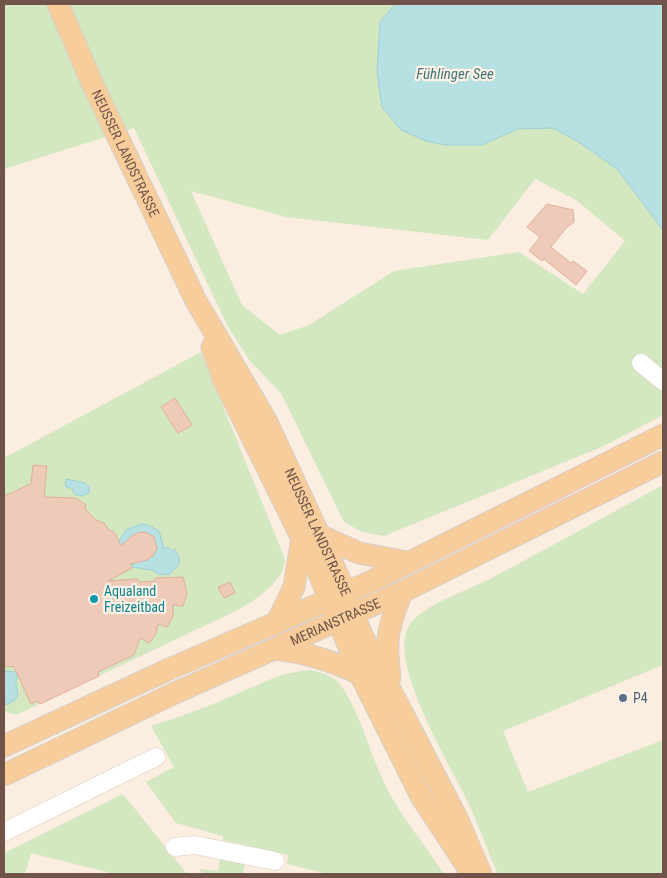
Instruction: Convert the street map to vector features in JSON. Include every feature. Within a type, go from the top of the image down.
[{"type":"main road","name":"NEUSSER LANDSTRASSE","points":[[58,4],[196,301],[224,381],[310,536],[342,606],[360,674],[422,798],[472,874]]},
{"type":"main road","name":"MERIANSTRASSE","points":[[4,775],[274,649],[407,562],[663,435]]},
{"type":"main road","name":"MERIANSTRASSE","points":[[4,746],[165,671],[276,624],[402,592],[663,462]]},
{"type":"main road","points":[[276,624],[294,587],[310,536],[358,553],[407,562]]},
{"type":"main road","points":[[392,692],[386,647],[389,625],[402,592]]},
{"type":"main road","name":"NEUSSER LANDSTRASSE","points":[[342,606],[361,633],[458,818],[481,874]]},
{"type":"main road","points":[[274,649],[300,652],[329,660],[360,674]]},
{"type":"lane","points":[[641,363],[663,381]]},
{"type":"lane","points":[[4,832],[156,756]]},
{"type":"lane","points":[[175,847],[195,845],[274,861]]},
{"type":"green space","points":[[4,4],[395,4],[380,22],[377,72],[446,145],[482,145],[518,129],[553,128],[582,144],[618,170],[663,230],[663,415],[604,446],[384,536],[362,532],[344,522],[281,393],[250,361],[228,327],[134,128],[4,169]],"holes":[[[535,179],[576,200],[625,241],[583,294],[519,252],[394,271],[309,325],[280,335],[242,305],[191,191],[286,217],[488,240]]]},
{"type":"green space","points":[[201,352],[285,559],[280,575],[269,588],[240,609],[16,715],[4,711],[4,458]]},
{"type":"green space","points":[[663,485],[663,665],[503,731],[528,792],[663,740],[663,874],[498,874],[472,811],[414,691],[407,665],[404,643],[409,626],[415,618],[434,605],[490,579]]},
{"type":"green space","points":[[310,670],[332,677],[342,687],[354,709],[388,791],[403,816],[444,874],[328,874],[287,864],[288,855],[223,840],[223,836],[176,823],[146,782],[174,767],[151,726],[200,709],[278,676]]},
{"type":"green space","points":[[123,794],[187,874],[115,874],[31,853],[25,874],[4,874],[4,853]]},
{"type":"green space","points":[[220,858],[245,863],[243,874],[203,874],[199,869],[218,871]]},
{"type":"water","name":"Fühlinger See","points":[[395,4],[663,4],[663,230],[618,170],[582,144],[553,128],[518,129],[482,145],[446,145],[426,141],[401,130],[382,107],[377,72],[380,22]]},
{"type":"water","points":[[66,479],[85,483],[89,487],[89,493],[82,496],[74,494],[73,489],[65,486]]},
{"type":"water","points":[[141,524],[148,525],[159,531],[164,549],[168,547],[172,551],[174,549],[179,557],[179,564],[170,574],[160,575],[152,570],[132,567],[132,560],[150,558],[157,548],[154,537],[144,532],[133,535],[124,545],[119,541],[126,530]]},
{"type":"water","points":[[4,671],[17,672],[18,692],[17,698],[5,705]]},
{"type":"building","points":[[547,204],[573,210],[574,222],[566,228],[551,247],[571,263],[573,261],[587,271],[576,285],[544,259],[542,261],[529,251],[540,237],[527,227]]},
{"type":"building","points":[[175,398],[192,425],[178,433],[161,407]]},
{"type":"building","name":"Aqualand Freizeitbad","points":[[33,465],[47,466],[44,497],[76,498],[86,505],[85,509],[96,520],[104,523],[108,529],[115,533],[121,546],[133,535],[140,532],[148,533],[154,537],[157,548],[153,556],[147,560],[130,564],[132,568],[108,581],[137,579],[139,582],[155,581],[155,578],[183,577],[187,593],[183,606],[173,605],[173,616],[167,627],[158,624],[156,634],[149,643],[140,638],[134,655],[98,672],[99,676],[40,704],[38,701],[31,704],[14,667],[4,666],[4,496],[31,484]]},
{"type":"building","points":[[230,582],[235,593],[224,598],[218,587]]},
{"type":"place","name":"Aqualand Freizeitbad","points":[[94,599]]},
{"type":"place","name":"P4","points":[[623,698]]}]
